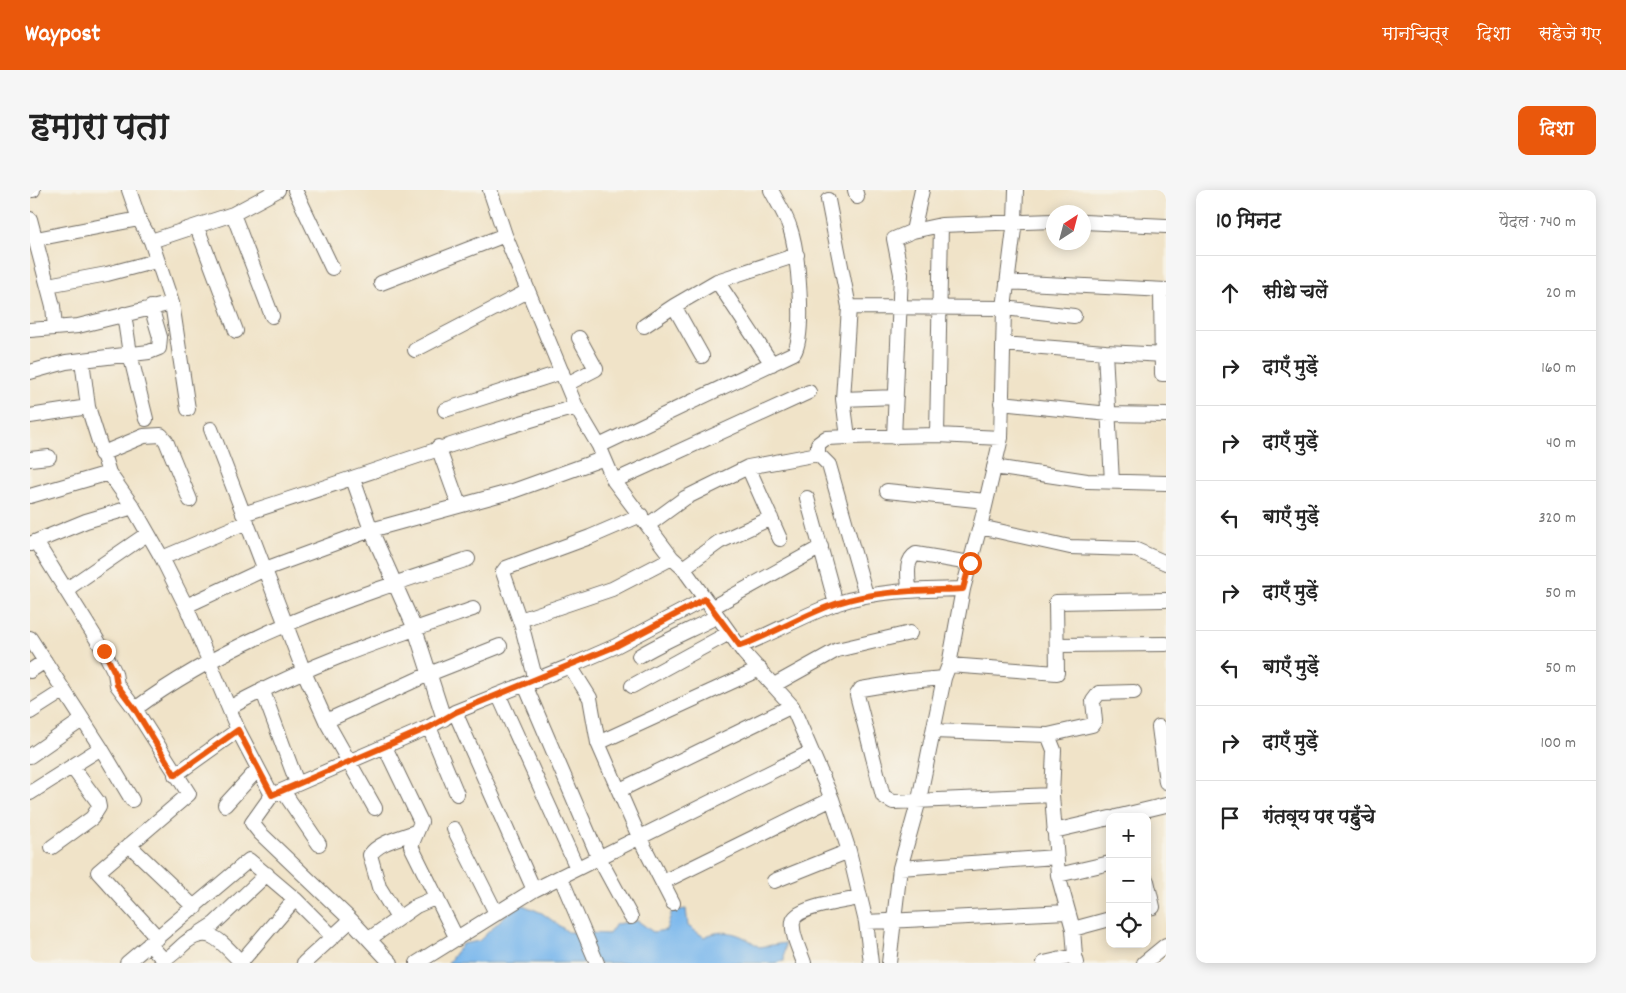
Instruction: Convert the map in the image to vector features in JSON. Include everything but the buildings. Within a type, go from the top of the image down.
[{"type":"street","points":[[129,190],[172,302],[188,409]]},
{"type":"street","points":[[150,241],[233,214],[278,190]]},
{"type":"street","points":[[295,190],[332,268]]},
{"type":"street","points":[[490,190],[505,235],[576,407],[601,452],[614,481],[672,558],[683,568],[729,633],[792,706],[832,799],[849,850],[866,922],[871,963]]},
{"type":"street","points":[[186,606],[265,569],[371,530],[513,491],[601,452],[708,392],[794,353],[800,337],[797,255],[790,226],[771,190]]},
{"type":"street","points":[[912,232],[922,190]]},
{"type":"street","points":[[889,963],[900,868],[919,800],[963,589],[980,527],[1000,438],[1004,308],[1015,221],[1016,190]]},
{"type":"street","points":[[828,200],[849,307],[843,399],[848,437]]},
{"type":"street","points":[[233,214],[272,316]]},
{"type":"street","points":[[30,219],[48,285],[55,328]]},
{"type":"street","points":[[36,239],[139,219]]},
{"type":"street","points":[[894,436],[901,274],[894,239],[941,224],[1046,221]]},
{"type":"street","points":[[1091,222],[1166,226]]},
{"type":"street","points":[[938,436],[941,224]]},
{"type":"street","points":[[197,227],[236,331]]},
{"type":"street","points":[[381,283],[505,235]]},
{"type":"street","points":[[644,326],[717,281],[797,255]]},
{"type":"street","points":[[48,285],[107,274],[156,261]]},
{"type":"street","points":[[717,281],[772,364]]},
{"type":"street","points":[[1007,282],[1164,290],[1164,354],[1162,374],[1166,374]]},
{"type":"street","points":[[415,350],[528,290]]},
{"type":"street","points":[[30,330],[78,326],[172,302]]},
{"type":"street","points":[[674,306],[702,356]]},
{"type":"street","points":[[30,372],[66,362],[149,352],[158,348],[161,344],[151,307]]},
{"type":"street","points":[[849,307],[1004,308],[1074,316]]},
{"type":"street","points":[[124,314],[130,354],[146,419]]},
{"type":"street","points":[[446,410],[596,369],[579,338]]},
{"type":"street","points":[[1003,344],[1105,352],[1164,354]]},
{"type":"street","points":[[1105,352],[1112,482]]},
{"type":"street","points":[[82,360],[88,407],[101,454],[109,473],[133,507],[162,558],[186,606],[208,664],[238,730],[258,769],[319,844]]},
{"type":"street","points":[[614,481],[809,392]]},
{"type":"street","points":[[843,399],[896,397]]},
{"type":"street","points":[[1001,403],[1109,414],[1166,416]]},
{"type":"street","points":[[30,416],[88,407]]},
{"type":"street","points":[[162,558],[245,518],[438,447],[576,407]]},
{"type":"street","points":[[211,429],[304,672],[326,721],[376,808]]},
{"type":"street","points":[[101,454],[144,436],[161,435],[166,441],[190,500]]},
{"type":"street","points":[[866,595],[829,465],[818,454],[818,444],[826,438],[848,437],[938,436],[1000,438]]},
{"type":"street","points":[[438,447],[460,505]]},
{"type":"street","points":[[631,917],[598,858],[530,683],[520,620],[503,572],[506,568],[590,537],[644,520],[748,467],[818,454]]},
{"type":"street","points":[[30,459],[49,456]]},
{"type":"street","points":[[748,467],[780,539]]},
{"type":"street","points":[[994,467],[1087,481],[1166,483]]},
{"type":"street","points":[[30,496],[109,473]]},
{"type":"street","points":[[353,479],[371,530],[415,629],[429,674],[534,890]]},
{"type":"street","points":[[886,491],[986,500]]},
{"type":"street","points":[[807,498],[836,604]]},
{"type":"street","points":[[133,507],[86,521],[33,543],[66,589],[104,651],[115,673],[117,685],[135,709],[175,775],[189,794],[98,872],[154,941],[164,960],[214,924],[267,874]]},
{"type":"street","points":[[683,568],[719,542],[771,518]]},
{"type":"street","points":[[980,527],[1070,547],[1134,549],[1166,563]]},
{"type":"street","points":[[66,589],[147,534]]},
{"type":"street","points":[[391,963],[351,920],[260,833],[252,822],[278,793],[297,783],[350,763],[430,727],[450,715],[711,608],[821,547]]},
{"type":"street","points":[[909,591],[908,564],[911,557],[916,554],[970,563]]},
{"type":"street","points":[[520,620],[612,589],[672,558]]},
{"type":"street","points":[[135,709],[171,683],[286,624],[394,583],[468,560]]},
{"type":"street","points":[[740,646],[767,636],[836,604],[866,595],[963,589]]},
{"type":"street","points":[[1052,795],[893,802],[883,796],[856,695],[861,689],[909,681],[946,672],[1057,673],[1056,602],[1166,600]]},
{"type":"street","points":[[639,656],[661,643],[680,636],[711,608]]},
{"type":"street","points":[[229,708],[262,689],[415,629],[473,609]]},
{"type":"street","points":[[632,686],[729,633]]},
{"type":"street","points":[[774,685],[836,650],[910,633]]},
{"type":"street","points":[[30,638],[63,692],[102,748],[132,800]]},
{"type":"street","points":[[1057,645],[1166,644]]},
{"type":"street","points":[[326,721],[429,674],[500,646]]},
{"type":"street","points":[[30,671],[45,661]]},
{"type":"street","points":[[570,666],[590,698],[598,743],[640,839],[673,903]]},
{"type":"street","points":[[598,743],[760,669]]},
{"type":"street","points":[[262,689],[297,783]]},
{"type":"street","points":[[30,712],[63,692]]},
{"type":"street","points":[[933,731],[1048,735],[1092,725],[1095,721],[1093,700],[1099,693],[1134,692]]},
{"type":"street","points":[[499,696],[577,868]]},
{"type":"street","points":[[620,790],[792,706]]},
{"type":"street","points":[[30,756],[82,720]]},
{"type":"street","points":[[430,727],[458,794]]},
{"type":"street","points":[[1159,727],[1166,782]]},
{"type":"street","points":[[175,775],[238,730]]},
{"type":"street","points":[[1044,963],[1076,960],[1073,929],[1058,875],[1052,795],[1054,750],[1048,735]]},
{"type":"street","points":[[385,747],[421,822],[415,832],[411,846],[457,938]]},
{"type":"street","points":[[30,794],[102,748]]},
{"type":"street","points":[[417,963],[534,890],[640,839],[811,752]]},
{"type":"street","points":[[52,847],[92,818],[99,807],[98,802],[72,767]]},
{"type":"street","points":[[225,804],[258,769]]},
{"type":"street","points":[[663,882],[832,799]]},
{"type":"street","points":[[1133,813],[1166,805]]},
{"type":"street","points":[[1054,831],[1106,819]]},
{"type":"street","points":[[454,828],[496,913]]},
{"type":"street","points":[[398,918],[379,887],[370,855],[379,847],[415,832]]},
{"type":"street","points":[[129,845],[194,908]]},
{"type":"street","points":[[774,881],[849,850]]},
{"type":"street","points":[[900,868],[1056,857]]},
{"type":"street","points":[[128,963],[248,860],[295,899],[333,937]]},
{"type":"street","points":[[1058,875],[1106,864]]},
{"type":"street","points":[[561,878],[597,963]]},
{"type":"street","points":[[369,939],[398,918],[437,897]]},
{"type":"street","points":[[804,963],[794,934],[792,922],[794,917],[799,912],[812,908],[860,898]]},
{"type":"street","points":[[200,933],[208,934],[219,941],[242,963],[295,899]]},
{"type":"street","points":[[866,922],[1067,912]]},
{"type":"street","points":[[304,963],[351,920]]},
{"type":"street","points":[[1073,929],[1106,920]]},
{"type":"street","points":[[1144,963],[1166,945]]},
{"type":"water","points":[[518,903],[542,913],[568,932],[609,934],[616,924],[638,921],[653,932],[666,930],[672,911],[686,909],[688,926],[704,937],[726,932],[739,935],[759,947],[785,943],[784,961],[775,963],[448,963],[462,944],[479,941]]},
{"type":"route","points":[[104,651],[115,673],[117,685],[135,709],[175,775],[238,730],[272,795],[430,727],[456,712],[499,696],[616,646],[705,599],[716,617],[740,646],[767,636],[836,604],[866,595],[963,589],[970,563]]}]
